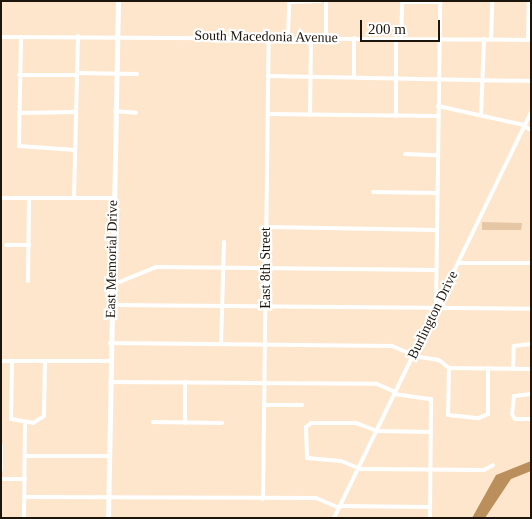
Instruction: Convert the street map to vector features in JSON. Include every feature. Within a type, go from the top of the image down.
[{"type":"main road","name":"East Memorial Drive","points":[[108,518],[118,1]]},
{"type":"street","points":[[288,37],[289,1],[320,1]]},
{"type":"street","points":[[326,1],[326,37]]},
{"type":"street","points":[[491,39],[492,1]]},
{"type":"street","points":[[529,1],[530,40]]},
{"type":"street","points":[[396,116],[396,77],[402,2],[440,2],[436,308]]},
{"type":"street","points":[[74,198],[78,36]]},
{"type":"street","name":"South Macedonia Avenue","points":[[1,37],[326,37],[530,40]]},
{"type":"street","points":[[22,37],[19,75],[20,148],[76,150]]},
{"type":"street","name":"East 8th Street","points":[[263,499],[269,37]]},
{"type":"street","points":[[310,115],[311,37]]},
{"type":"street","points":[[354,38],[354,77]]},
{"type":"street","points":[[481,115],[484,39]]},
{"type":"street","points":[[19,75],[138,74]]},
{"type":"street","points":[[268,76],[483,78],[531,81]]},
{"type":"street","points":[[438,106],[524,126],[531,130]]},
{"type":"street","points":[[116,111],[136,113]]},
{"type":"street","points":[[19,113],[76,112]]},
{"type":"street","name":"Burlington Drive","points":[[334,518],[531,112]]},
{"type":"street","points":[[268,114],[438,116]]},
{"type":"street","points":[[405,154],[438,155]]},
{"type":"street","points":[[372,192],[437,193]]},
{"type":"street","points":[[1,198],[113,198]]},
{"type":"street","points":[[28,281],[30,198]]},
{"type":"street","points":[[266,227],[436,230]]},
{"type":"street","points":[[221,344],[224,242]]},
{"type":"street","points":[[6,245],[29,245]]},
{"type":"street","points":[[458,263],[531,263]]},
{"type":"street","points":[[112,286],[151,267],[436,270]]},
{"type":"street","points":[[111,305],[531,309]]},
{"type":"street","points":[[110,343],[395,346],[424,359],[439,360],[449,368],[531,369]]},
{"type":"street","points":[[513,369],[514,346],[531,344]]},
{"type":"street","points":[[1,361],[110,361]]},
{"type":"street","points":[[12,361],[11,419],[25,423],[41,422],[44,416],[45,361]]},
{"type":"street","points":[[449,368],[448,415],[479,418],[488,414],[488,368]]},
{"type":"street","points":[[110,382],[379,384],[394,393],[430,397],[430,518]]},
{"type":"street","points":[[184,423],[185,382]]},
{"type":"street","points":[[531,394],[514,396],[512,414],[515,419],[531,419]]},
{"type":"street","points":[[264,405],[302,406]]},
{"type":"street","points":[[153,422],[222,423]]},
{"type":"street","points":[[24,518],[25,423]]},
{"type":"street","points":[[431,432],[377,431],[352,423],[308,424],[308,460],[341,461],[358,469],[484,470],[493,466]]},
{"type":"street","points":[[1,445],[1,470]]},
{"type":"street","points":[[25,456],[109,456]]},
{"type":"street","points":[[1,479],[25,479]]},
{"type":"street","points":[[25,498],[316,498],[340,507],[430,507]]},
{"type":"shaded area","points":[[482,222],[522,223],[521,230],[482,230]]},
{"type":"shaded area","points":[[531,461],[531,471],[511,479],[485,518],[472,518],[496,475]]}]
